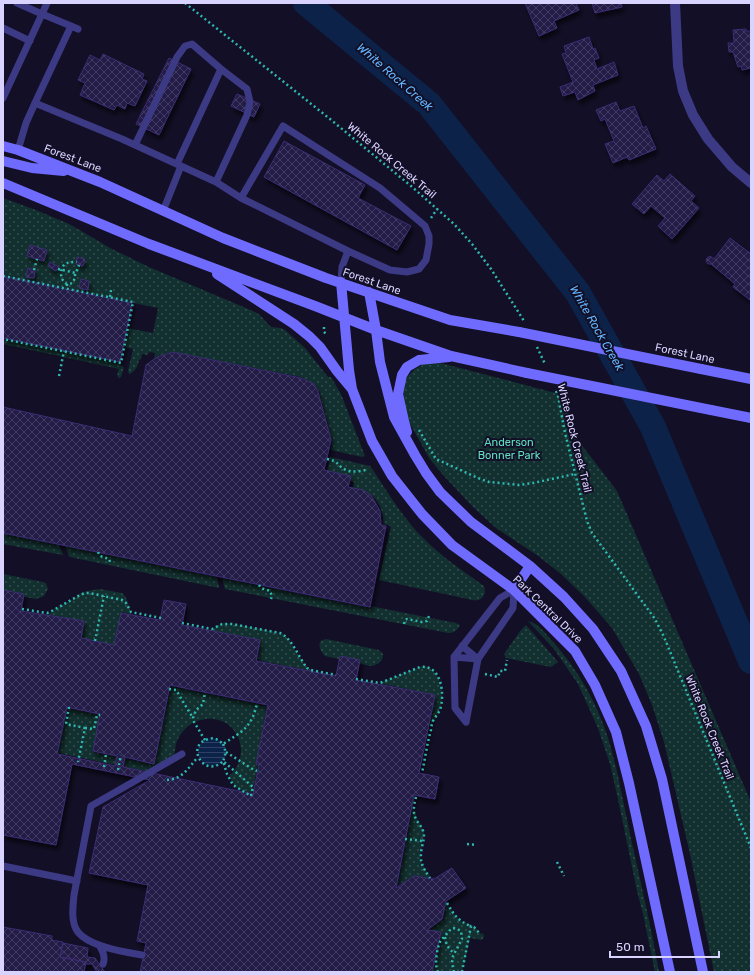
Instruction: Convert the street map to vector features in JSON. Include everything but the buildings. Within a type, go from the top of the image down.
[{"type":"main road","name":"Forest Lane","points":[[3,146],[18,150],[100,182],[223,238],[326,278],[450,320],[522,329],[751,379]]},
{"type":"main road","points":[[3,161],[32,168],[76,172]]},
{"type":"main road","points":[[3,183],[149,244],[376,330],[451,356],[527,373],[751,418]]},
{"type":"main road","points":[[200,263],[294,324],[310,337],[320,347],[352,389]]},
{"type":"main road","name":"Park Central Drive","points":[[341,282],[343,317],[347,341],[348,370],[352,389],[372,441],[392,476],[422,514],[452,545],[514,590],[575,651],[595,685],[616,732],[629,783],[670,972]]},
{"type":"main road","name":"Park Central Drive","points":[[369,292],[380,362],[394,417],[415,455],[440,492],[470,522],[530,566],[564,597],[593,629],[621,671],[646,726],[662,779],[703,972]]},
{"type":"main road","points":[[415,455],[404,421],[398,394],[402,375],[407,367],[419,360],[451,356]]},
{"type":"main road","points":[[514,590],[530,566]]},
{"type":"street","points":[[675,3],[678,66],[683,91],[693,115],[708,138],[732,167],[751,183]]},
{"type":"lane","points":[[17,3],[75,27],[35,103],[26,123],[18,150]]},
{"type":"lane","points":[[3,98],[47,3]]},
{"type":"lane","points":[[3,28],[30,41]]},
{"type":"lane","points":[[135,145],[177,57],[185,46],[192,44],[247,89],[250,102],[247,115],[216,182]]},
{"type":"lane","points":[[163,211],[179,165],[221,69]]},
{"type":"lane","points":[[35,103],[122,139],[216,182],[241,198],[390,270],[407,272],[419,269],[426,260],[429,236],[425,226],[380,188],[283,126],[241,198]]},
{"type":"lane","points":[[341,282],[342,267],[348,251]]},
{"type":"lane","points":[[514,590],[513,608],[478,659],[466,722],[455,708],[454,657],[500,598],[514,590]]},
{"type":"lane","points":[[462,646],[478,659]]},
{"type":"lane","points":[[454,657],[478,659]]},
{"type":"lane","points":[[142,955],[115,950],[99,945],[84,938],[76,930],[73,908],[91,806],[182,754]]},
{"type":"lane","points":[[3,866],[77,881]]},
{"type":"lane","points":[[99,945],[104,952],[105,960],[102,964]]},
{"type":"path","name":"White Rock Creek Trail","points":[[185,3],[330,119],[411,186],[454,224],[472,244],[491,269],[519,313],[522,329]]},
{"type":"path","points":[[34,270],[36,259]]},
{"type":"path","points":[[59,270],[66,263],[77,262]]},
{"type":"path","points":[[67,286],[74,282],[79,265]]},
{"type":"path","points":[[59,270],[76,273]]},
{"type":"path","points":[[59,270],[64,283],[67,286]]},
{"type":"path","points":[[3,276],[67,286],[133,302],[121,363],[3,339]]},
{"type":"path","points":[[110,297],[111,290]]},
{"type":"path","points":[[324,327],[324,332],[327,335]]},
{"type":"path","points":[[536,345],[546,364]]},
{"type":"path","points":[[59,376],[64,351]]},
{"type":"path","name":"White Rock Creek Trail","points":[[556,389],[575,474],[587,521],[592,533],[655,619],[664,637],[751,848]]},
{"type":"path","points":[[327,459],[335,461],[345,470],[351,472],[366,470]]},
{"type":"path","points":[[436,459],[478,478],[501,484],[533,484],[575,474]]},
{"type":"path","points":[[98,552],[100,556],[109,559],[110,565]]},
{"type":"path","points":[[259,586],[270,591],[272,596],[271,599]]},
{"type":"path","points":[[22,609],[47,613],[82,594],[89,593],[124,601],[131,612],[161,618]]},
{"type":"path","points":[[95,641],[104,596]]},
{"type":"path","points":[[404,624],[405,620],[407,619],[425,622],[428,620],[429,616]]},
{"type":"path","points":[[182,622],[212,629],[222,624],[232,624],[280,633],[288,640],[307,668],[336,675]]},
{"type":"path","points":[[482,677],[484,677],[484,674],[498,677],[500,671],[505,671],[507,660]]},
{"type":"path","points":[[356,679],[380,683],[425,666],[430,668],[437,675],[441,687],[440,710],[432,724],[422,773]]},
{"type":"path","points":[[169,689],[176,690],[204,740]]},
{"type":"path","points":[[193,718],[196,710],[203,704],[205,692]]},
{"type":"path","points":[[223,744],[248,725],[253,718],[256,703]]},
{"type":"path","points":[[69,708],[66,724],[94,729],[97,715],[100,715]]},
{"type":"path","points":[[78,762],[85,728]]},
{"type":"path","points":[[226,751],[223,761],[214,766],[204,765],[198,756],[198,748],[204,740],[212,738],[217,739],[223,744],[226,751],[257,771]]},
{"type":"path","points":[[104,768],[106,754]]},
{"type":"path","points":[[118,770],[122,755]]},
{"type":"path","points":[[167,780],[178,778],[188,769],[198,756]]},
{"type":"path","points":[[223,761],[253,787],[251,796],[233,785],[227,774],[223,761]]},
{"type":"path","points":[[416,797],[414,809],[424,834],[420,861],[430,878]]},
{"type":"path","points":[[405,839],[423,841]]},
{"type":"path","points":[[467,844],[476,845]]},
{"type":"path","points":[[557,862],[564,876]]},
{"type":"path","points":[[447,903],[454,915],[461,921],[474,927],[480,934]]},
{"type":"path","points":[[462,972],[471,926]]},
{"type":"path","points":[[438,972],[436,970],[436,958],[441,940],[445,937],[448,930],[458,929],[462,939],[454,953],[452,963],[454,972]]},
{"type":"path","points":[[445,937],[448,948],[454,953]]},
{"type":"green space","points":[[3,198],[69,224],[110,248],[149,267],[253,311],[260,315],[271,327],[285,330],[305,348],[328,377],[331,377],[341,394],[365,456],[362,457],[331,450],[332,441],[319,392],[314,384],[301,377],[172,352],[157,356],[154,359],[155,353],[149,352],[148,355],[142,354],[136,368],[129,374],[128,371],[133,349],[124,347],[127,328],[153,333],[158,308],[3,276]]},
{"type":"green space","points":[[3,338],[120,362],[120,365],[124,367],[121,377],[119,378],[117,375],[119,369],[3,344]]},
{"type":"green space","name":"Anderson Bonner Park","points":[[437,362],[563,395],[574,435],[617,491],[751,802],[751,972],[714,972],[690,854],[664,742],[652,705],[639,674],[612,628],[584,596],[561,574],[537,555],[496,528],[474,508],[429,458],[407,418],[401,394],[407,377],[415,369],[426,363]]},
{"type":"green space","points":[[330,457],[370,466],[402,514],[423,538],[460,569],[484,586],[484,596],[477,600],[472,600],[379,580],[391,526],[383,524],[381,510],[374,497],[363,491],[353,489],[354,482],[326,476]]},
{"type":"green space","points":[[3,533],[59,545],[63,555],[3,544]]},
{"type":"green space","points":[[65,546],[217,577],[219,588],[70,557]]},
{"type":"green space","points":[[3,574],[46,583],[48,589],[44,596],[36,599],[3,593]]},
{"type":"green space","points":[[222,578],[370,608],[370,606],[460,625],[455,631],[446,633],[225,589]]},
{"type":"green space","points":[[100,589],[122,593],[126,597],[129,605],[131,614],[122,612],[115,646],[81,639],[84,621],[48,615],[53,610],[75,598],[79,594]]},
{"type":"green space","points":[[528,621],[536,624],[543,630],[564,655],[593,700],[604,725],[618,776],[659,972],[655,972],[610,764],[598,728],[578,684],[554,649]]},
{"type":"green space","points":[[225,623],[284,635],[305,665],[312,671],[257,660],[260,640],[210,630]]},
{"type":"green space","points":[[526,625],[558,662],[551,667],[506,658],[504,654]]},
{"type":"green space","points":[[326,639],[379,650],[383,654],[382,659],[378,664],[371,666],[325,656],[320,649],[320,642]]},
{"type":"green space","points":[[423,666],[429,668],[438,677],[442,691],[439,711],[430,727],[435,695],[379,683]]},
{"type":"green space","points":[[171,686],[267,706],[252,793],[238,789],[229,776],[236,768],[241,749],[238,736],[231,727],[222,721],[212,719],[201,720],[191,724],[182,732],[176,744],[174,756],[145,771],[58,753],[67,708],[100,714],[93,752],[154,764]]},
{"type":"green space","points":[[413,805],[417,819],[424,833],[420,856],[421,862],[432,880],[412,877],[397,886]]},
{"type":"green space","points":[[446,902],[461,921],[474,926],[481,934],[483,933],[484,937],[482,940],[470,938],[462,972],[432,972],[441,932],[427,930],[443,919]]},
{"type":"water","points":[[212,738],[222,742],[226,752],[222,762],[212,766],[202,762],[198,752],[202,742]]},
{"type":"waterway","name":"White Rock Creek","points":[[306,3],[429,104],[578,293],[653,427],[751,661]]}]
